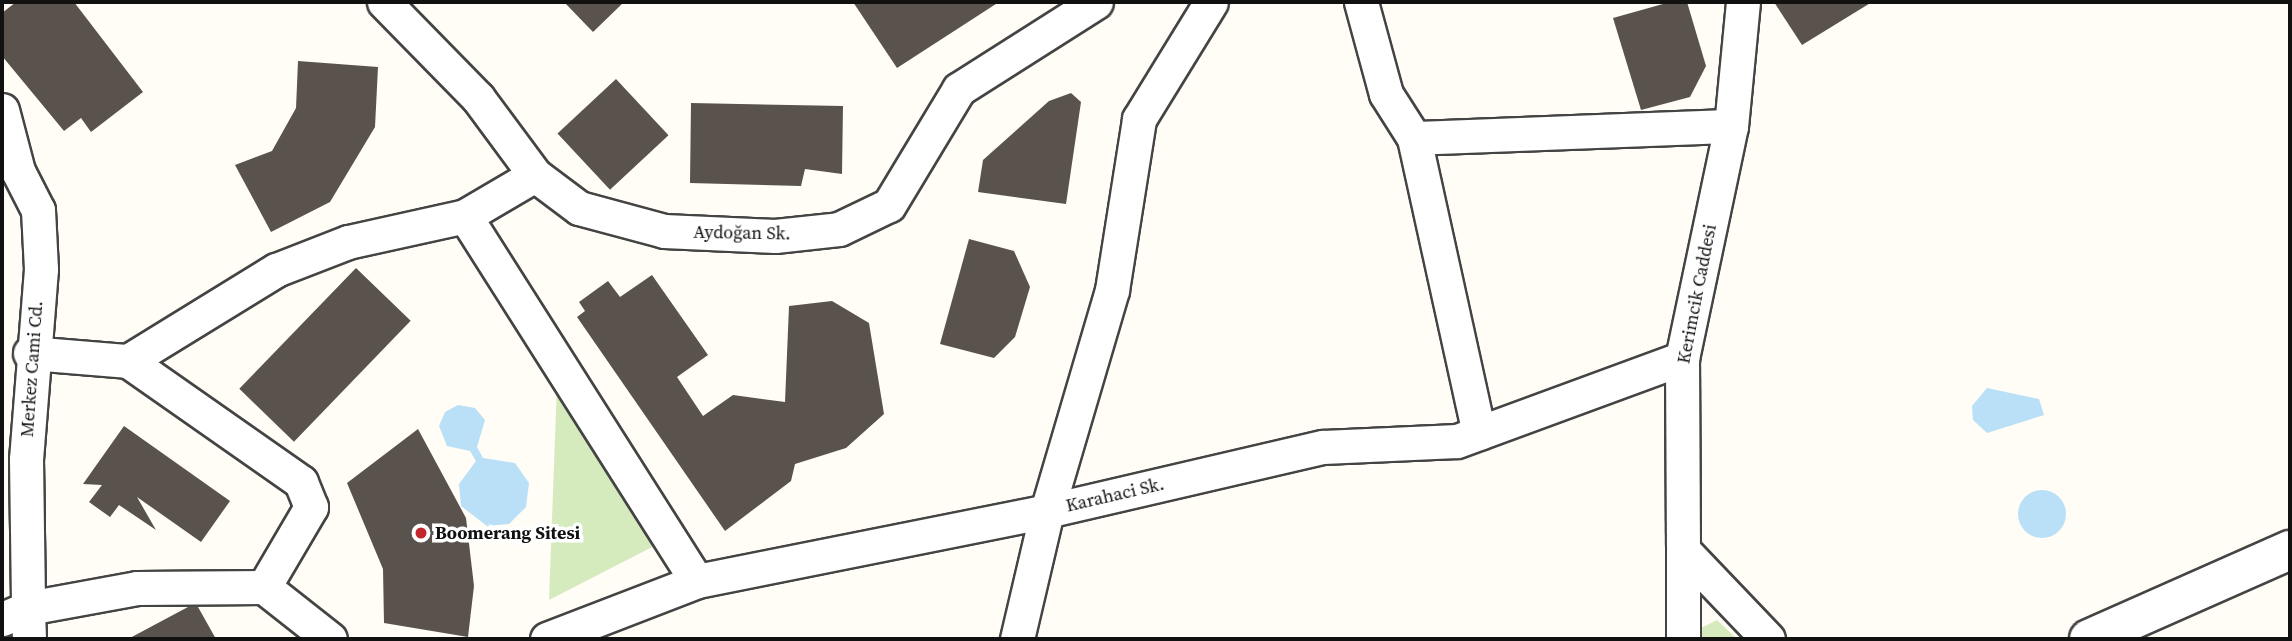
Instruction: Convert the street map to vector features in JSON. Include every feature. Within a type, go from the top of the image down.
[{"type":"street","name":"Aydoğan Sk.","points":[[384,2],[478,98],[535,175],[579,208],[664,231],[775,236],[839,229],[889,205],[959,89],[1096,2]]},
{"type":"street","points":[[1017,639],[1047,511],[1112,290],[1139,120],[1211,2]]},
{"type":"street","points":[[1361,2],[1386,94],[1415,138],[1479,433]]},
{"type":"street","name":"Kerimcik Caddesi","points":[[1683,639],[1682,358],[1731,127],[1743,2]]},
{"type":"street","name":"Merkez Cami Cd.","points":[[2,110],[18,171],[38,210],[41,270],[30,353],[20,622]]},
{"type":"street","points":[[1415,138],[1731,127]]},
{"type":"street","points":[[128,361],[276,270],[348,242],[465,216],[535,175]]},
{"type":"street","points":[[465,216],[697,582]]},
{"type":"street","points":[[30,353],[128,361],[301,482],[311,507],[264,587]]},
{"type":"street","name":"Karahaci Sk.","points":[[547,639],[697,582],[1047,511],[1323,447],[1457,441],[1682,358]]},
{"type":"street","points":[[1683,550],[1768,639]]},
{"type":"street","points":[[2089,639],[2290,550]]},
{"type":"street","points":[[20,622],[137,589],[264,587],[330,639]]},
{"type":"green space","points":[[557,384],[658,544],[549,600]]},
{"type":"green space","points":[[1717,620],[1737,639],[1700,639],[1699,629]]},
{"type":"water","points":[[1987,388],[2039,399],[2044,415],[1987,433],[1973,420],[1972,406]]},
{"type":"water","points":[[458,405],[475,408],[485,420],[477,447],[483,458],[515,463],[529,483],[526,507],[509,524],[487,526],[461,506],[459,484],[476,461],[470,451],[447,446],[439,426],[445,412]]},
{"type":"water","points":[[2042,490],[2051,491],[2059,497],[2065,505],[2065,523],[2059,531],[2051,537],[2042,538],[2033,537],[2025,531],[2019,523],[2018,514],[2019,505],[2025,497],[2033,491]]},
{"type":"building","points":[[16,2],[74,2],[143,92],[91,132],[81,118],[64,131],[2,56],[2,13]]},
{"type":"building","points":[[564,2],[624,2],[593,32]]},
{"type":"building","points":[[853,2],[999,2],[897,68]]},
{"type":"building","points":[[1670,2],[1687,2],[1706,66],[1690,97],[1641,110],[1613,18]]},
{"type":"building","points":[[1774,2],[1872,2],[1802,45]]},
{"type":"building","points":[[298,61],[378,67],[375,127],[330,202],[271,232],[235,165],[272,151],[296,108]]},
{"type":"building","points":[[616,79],[669,135],[610,190],[557,134]]},
{"type":"building","points":[[1071,93],[1081,102],[1066,204],[978,192],[983,160],[1049,101]]},
{"type":"building","points":[[691,103],[843,106],[842,174],[805,169],[801,186],[690,183]]},
{"type":"building","points":[[969,239],[1014,251],[1030,287],[1015,337],[994,358],[940,344]]},
{"type":"building","points":[[356,268],[411,321],[294,442],[239,389]]},
{"type":"building","points":[[652,275],[708,355],[677,377],[703,416],[733,395],[785,402],[789,306],[832,301],[869,323],[884,414],[846,448],[795,464],[791,481],[725,531],[577,317],[585,311],[579,302],[608,281],[620,297]]},
{"type":"building","points":[[124,426],[230,501],[201,542],[137,497],[156,530],[119,505],[110,517],[89,502],[102,485],[83,484]]},
{"type":"building","name":"Boomerang Sitesi","points":[[418,429],[466,518],[474,586],[468,637],[384,623],[383,569],[347,483]]},
{"type":"building","points":[[188,607],[198,607],[216,639],[128,639]]},
{"type":"place","name":"Boomerang Sitesi","points":[[421,533]]}]
